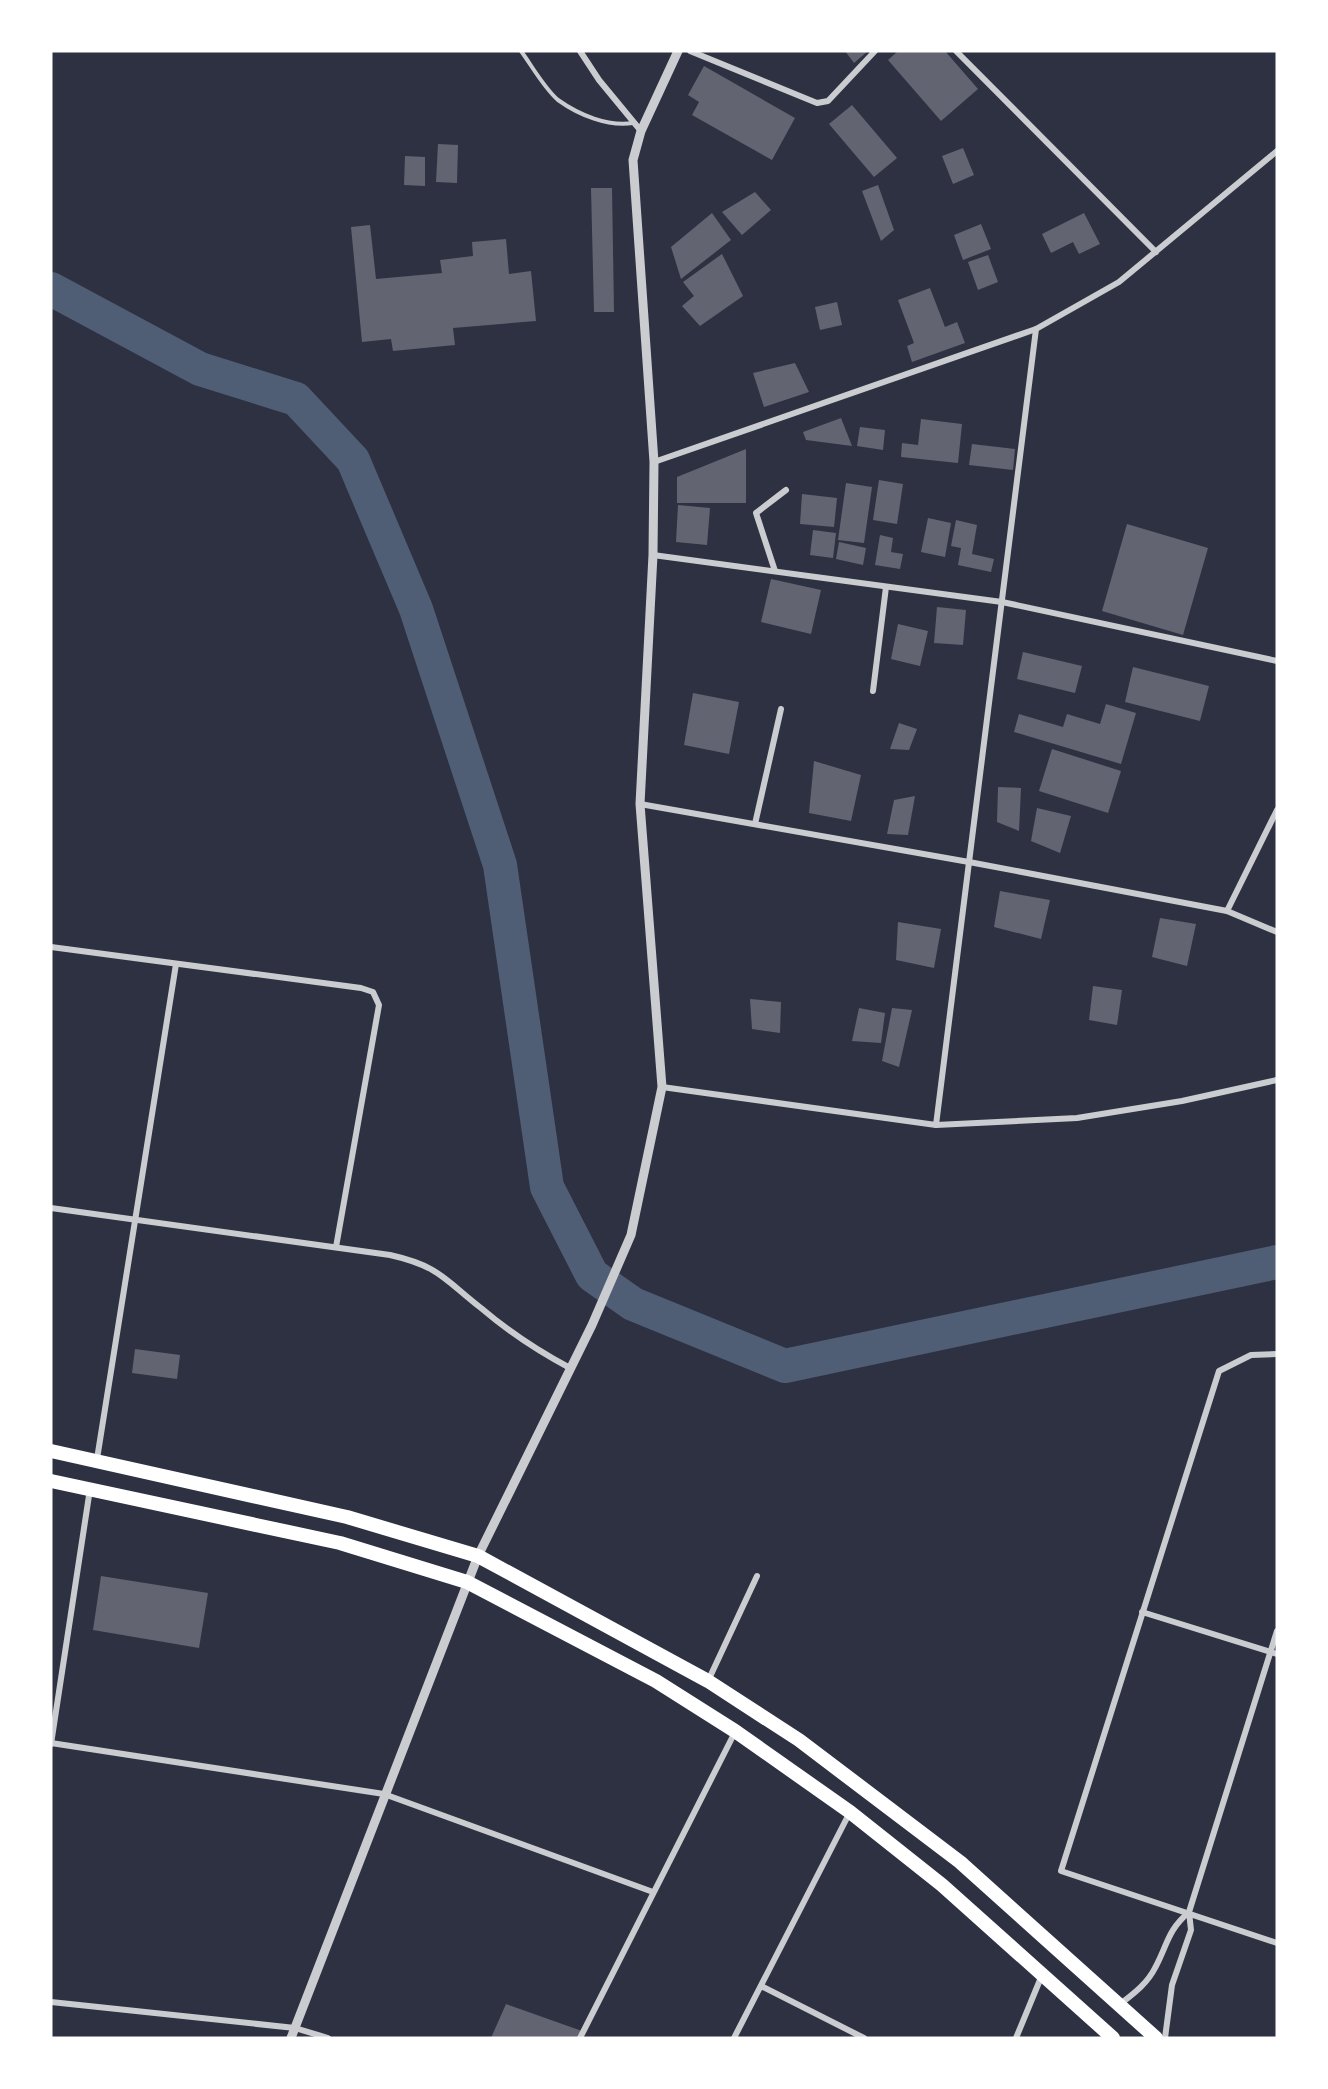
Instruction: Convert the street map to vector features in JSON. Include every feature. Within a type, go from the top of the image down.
[{"type":"highway","points":[[51,1451],[97,1459],[347,1516],[446,1544],[478,1556],[708,1681],[799,1740],[904,1817],[960,1862],[1156,2038]]},
{"type":"highway","points":[[51,1481],[340,1543],[467,1582],[656,1681],[735,1731],[850,1812],[942,1885],[1113,2038]]},
{"type":"street","points":[[580,51],[598,80],[640,131]]},
{"type":"street","points":[[291,2038],[478,1556],[592,1325],[631,1235],[662,1087],[640,804],[653,555],[654,462],[633,160],[640,131],[678,51]]},
{"type":"street","points":[[690,51],[817,103],[828,100],[875,51]]},
{"type":"street","points":[[956,51],[1156,252]]},
{"type":"street","points":[[654,462],[1036,329],[1119,282],[1277,151]]},
{"type":"street","points":[[936,1125],[1036,329]]},
{"type":"street","points":[[775,571],[756,513],[786,490]]},
{"type":"street","points":[[653,555],[1002,602],[1277,661]]},
{"type":"street","points":[[873,692],[886,587]]},
{"type":"street","points":[[755,824],[781,709]]},
{"type":"street","points":[[640,804],[969,862],[1227,912],[1277,932]]},
{"type":"street","points":[[1227,912],[1277,810]]},
{"type":"street","points":[[51,947],[362,987],[373,992],[379,1005],[336,1247]]},
{"type":"street","points":[[97,1459],[176,964]]},
{"type":"street","points":[[662,1087],[936,1125],[1077,1118],[1182,1101],[1277,1080]]},
{"type":"street","points":[[51,1208],[135,1218],[420,1261],[445,1276],[480,1308],[524,1340],[570,1368]]},
{"type":"street","points":[[1277,1354],[1251,1355],[1220,1371],[1061,1871],[1277,1943]]},
{"type":"street","points":[[90,1488],[51,1744],[384,1794],[653,1892]]},
{"type":"street","points":[[708,1681],[757,1576]]},
{"type":"street","points":[[1142,1612],[1273,1653]]},
{"type":"street","points":[[1165,2038],[1172,1985],[1191,1930],[1189,1912],[1273,1653],[1277,1631]]},
{"type":"street","points":[[580,2038],[735,1731]]},
{"type":"street","points":[[734,2038],[850,1812]]},
{"type":"street","points":[[1118,2006],[1147,1980],[1154,1970],[1174,1924],[1189,1912]]},
{"type":"street","points":[[1016,2038],[1042,1975]]},
{"type":"street","points":[[761,1986],[864,2038]]},
{"type":"street","points":[[51,2002],[295,2028],[328,2038]]},
{"type":"lane","points":[[521,51],[557,99],[588,116],[617,125],[633,123]]},
{"type":"building","points":[[845,51],[868,51],[854,63]]},
{"type":"building","points":[[898,51],[945,51],[978,89],[941,121],[888,60]]},
{"type":"building","points":[[704,66],[795,118],[772,160],[692,115],[699,102],[688,95]]},
{"type":"building","points":[[852,105],[897,158],[874,177],[829,124]]},
{"type":"building","points":[[438,144],[458,145],[457,183],[436,182]]},
{"type":"building","points":[[963,148],[974,175],[953,184],[942,156]]},
{"type":"building","points":[[405,156],[425,157],[425,186],[404,185]]},
{"type":"building","points":[[878,185],[894,230],[881,241],[862,191]]},
{"type":"building","points":[[591,188],[612,188],[614,312],[594,312]]},
{"type":"building","points":[[755,192],[771,210],[742,235],[722,212]]},
{"type":"building","points":[[712,213],[731,240],[681,279],[671,247]]},
{"type":"building","points":[[1084,213],[1100,244],[1079,254],[1073,242],[1051,253],[1042,234]]},
{"type":"building","points":[[981,224],[991,249],[963,260],[954,235]]},
{"type":"building","points":[[370,225],[376,279],[442,273],[440,260],[473,256],[472,242],[506,239],[509,274],[531,271],[536,321],[453,328],[455,345],[393,351],[391,339],[362,342],[351,227]]},
{"type":"building","points":[[722,254],[743,296],[700,326],[682,306],[694,296],[683,282]]},
{"type":"building","points":[[988,255],[998,282],[978,290],[968,262]]},
{"type":"building","points":[[930,288],[945,327],[957,322],[965,343],[912,362],[907,346],[914,343],[898,300]]},
{"type":"building","points":[[837,302],[842,325],[820,330],[815,307]]},
{"type":"building","points":[[795,363],[809,392],[764,407],[753,373]]},
{"type":"building","points":[[841,418],[852,446],[806,440],[803,432]]},
{"type":"building","points":[[921,419],[962,424],[958,463],[901,457],[902,443],[918,445]]},
{"type":"building","points":[[860,427],[885,430],[883,450],[857,446]]},
{"type":"building","points":[[972,444],[1015,449],[1013,470],[969,465]]},
{"type":"building","points":[[746,449],[746,503],[677,503],[677,477]]},
{"type":"building","points":[[879,480],[903,484],[897,524],[873,520]]},
{"type":"building","points":[[846,483],[872,487],[864,543],[838,540]]},
{"type":"building","points":[[802,494],[837,498],[834,527],[800,524]]},
{"type":"building","points":[[678,505],[710,508],[707,545],[676,542]]},
{"type":"building","points":[[928,518],[951,523],[945,557],[921,552]]},
{"type":"building","points":[[956,520],[977,525],[972,554],[994,559],[991,572],[958,565],[961,548],[951,546]]},
{"type":"building","points":[[1127,524],[1208,548],[1183,635],[1102,611]]},
{"type":"building","points":[[813,530],[836,533],[833,558],[810,555]]},
{"type":"building","points":[[880,535],[893,538],[891,552],[903,554],[900,569],[875,565]]},
{"type":"building","points":[[839,542],[866,548],[863,565],[836,559]]},
{"type":"building","points":[[771,579],[821,590],[811,634],[761,622]]},
{"type":"building","points":[[937,607],[966,610],[963,645],[934,643]]},
{"type":"building","points":[[898,624],[928,631],[920,666],[891,659]]},
{"type":"building","points":[[1023,652],[1082,666],[1075,693],[1017,679]]},
{"type":"building","points":[[1133,667],[1209,686],[1200,721],[1125,702]]},
{"type":"building","points":[[693,693],[739,702],[729,754],[684,745]]},
{"type":"building","points":[[1106,704],[1136,713],[1121,764],[1014,732],[1019,714],[1063,727],[1067,714],[1100,724]]},
{"type":"building","points":[[899,723],[917,729],[909,750],[890,749]]},
{"type":"building","points":[[1052,749],[1121,771],[1108,813],[1039,791]]},
{"type":"building","points":[[814,761],[861,775],[851,821],[809,813]]},
{"type":"building","points":[[998,787],[1021,788],[1019,831],[997,822]]},
{"type":"building","points":[[915,796],[908,835],[887,834],[894,800]]},
{"type":"building","points":[[1037,808],[1071,816],[1060,853],[1031,841]]},
{"type":"building","points":[[1000,891],[1050,900],[1041,939],[994,927]]},
{"type":"building","points":[[1160,918],[1196,924],[1187,966],[1152,957]]},
{"type":"building","points":[[898,922],[941,929],[934,968],[896,960]]},
{"type":"building","points":[[1093,986],[1122,990],[1117,1025],[1089,1020]]},
{"type":"building","points":[[750,999],[781,1002],[780,1033],[752,1029]]},
{"type":"building","points":[[859,1008],[885,1013],[881,1043],[852,1041]]},
{"type":"building","points":[[892,1008],[912,1010],[899,1067],[882,1061]]},
{"type":"building","points":[[135,1349],[180,1355],[177,1379],[132,1373]]},
{"type":"building","points":[[101,1576],[208,1593],[199,1648],[93,1630]]},
{"type":"building","points":[[506,2004],[582,2031],[578,2038],[491,2038]]},
{"type":"waterway","points":[[51,289],[200,369],[296,399],[353,460],[416,609],[500,865],[547,1187],[592,1275],[633,1304],[785,1366],[1277,1262]]}]
